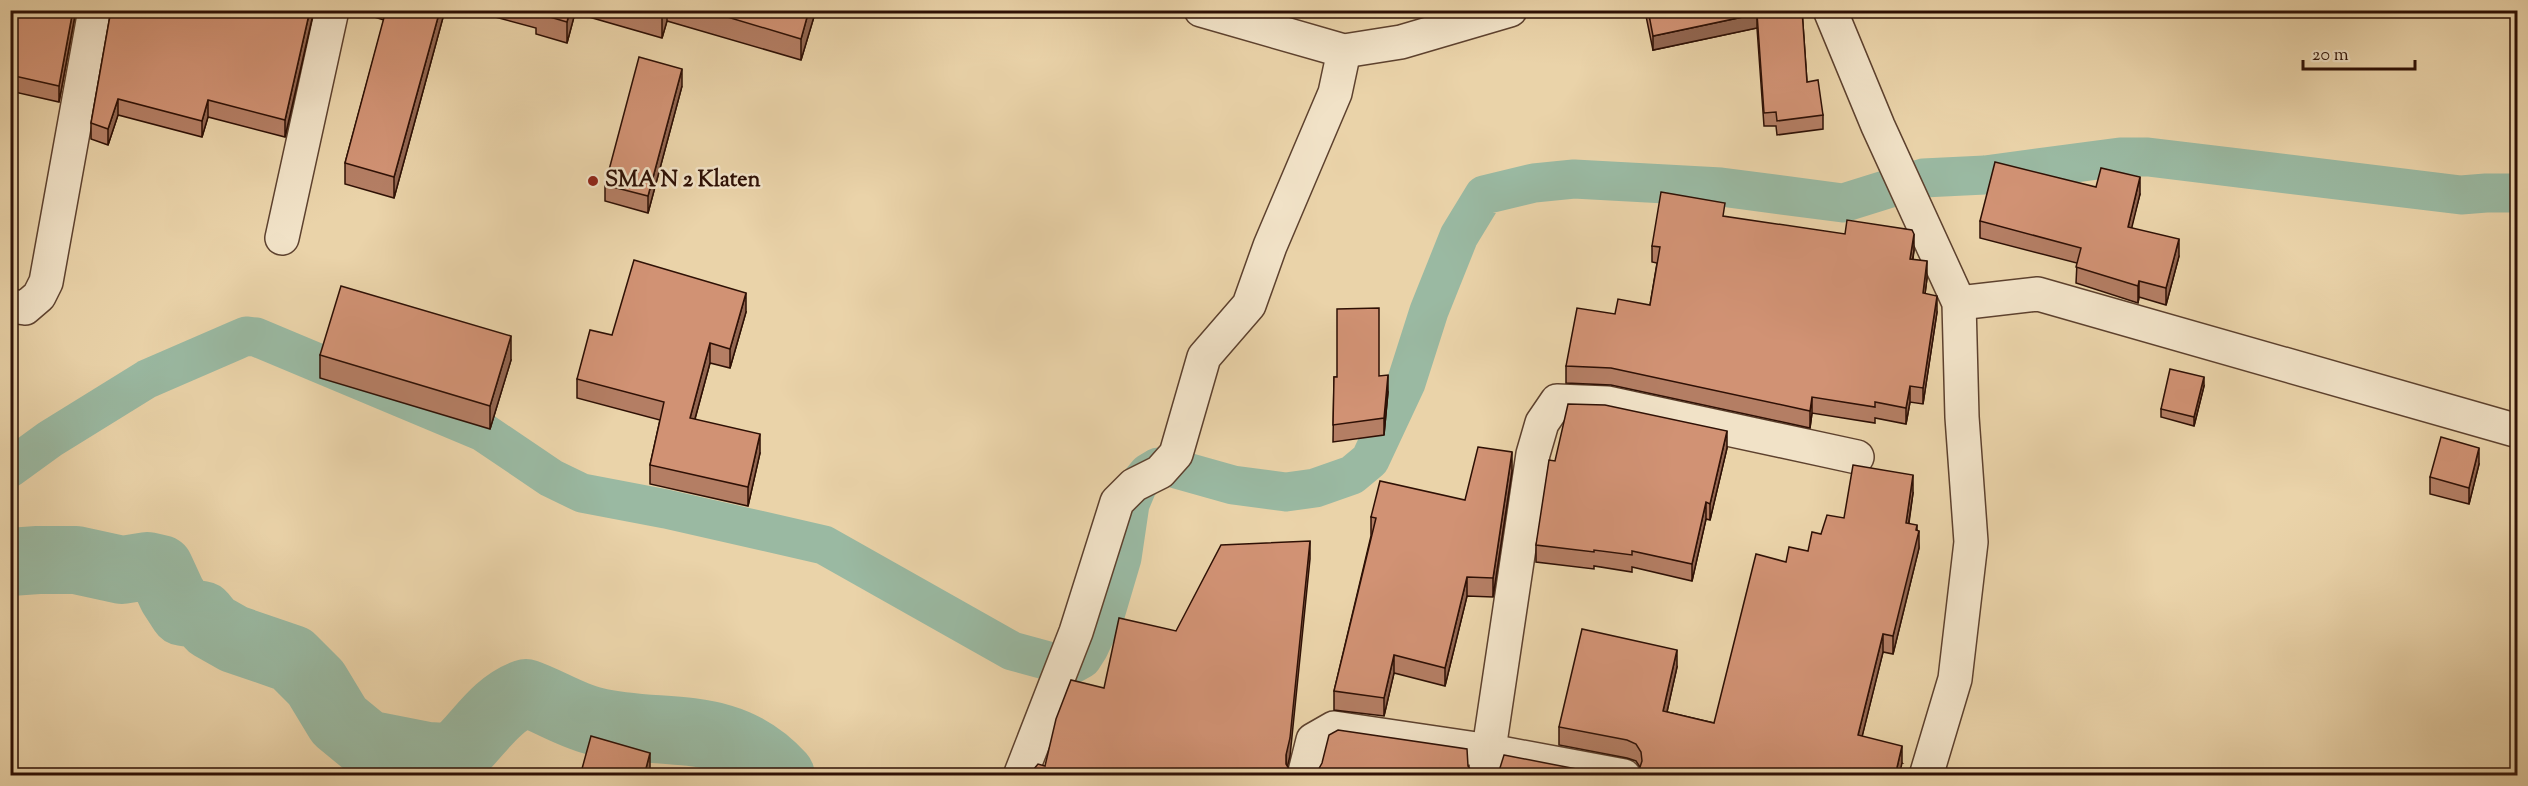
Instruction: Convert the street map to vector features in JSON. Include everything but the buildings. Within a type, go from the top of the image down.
[{"type":"street","points":[[10,306],[25,308],[39,296],[46,282],[95,10]]},
{"type":"street","points":[[282,238],[332,10]]},
{"type":"street","points":[[1201,10],[1344,51],[1401,42],[1510,10]]},
{"type":"street","points":[[1830,10],[1878,126],[1959,303],[1962,417],[1971,542],[1955,680],[1926,776]]},
{"type":"street","points":[[1020,776],[1076,632],[1117,502],[1134,485],[1160,472],[1176,453],[1204,357],[1249,305],[1270,246],[1335,93],[1344,51]]},
{"type":"street","points":[[1959,303],[2038,294],[2517,431]]},
{"type":"street","points":[[1488,763],[1533,454],[1542,423],[1557,401],[1607,403],[1857,457]]},
{"type":"street","points":[[1304,776],[1313,740],[1334,728],[1488,763],[1624,776]]},
{"type":"waterway","points":[[10,468],[50,439],[147,379],[246,336],[256,337],[483,432],[551,478],[582,493],[666,509],[824,545],[1012,651],[1056,663],[1073,664],[1082,659],[1089,648],[1106,612],[1122,558],[1130,504],[1138,485],[1148,473],[1158,467],[1169,467],[1233,485],[1286,492],[1315,488],[1352,475],[1370,460],[1406,383],[1429,311],[1459,236],[1484,195],[1534,183],[1574,179],[1721,187],[1843,203],[1923,178],[1985,175],[2120,157],[2148,157],[2461,195],[2518,193]]},
{"type":"waterway","points":[[10,562],[76,560],[122,570],[147,566],[160,569],[183,612],[202,615],[211,626],[234,639],[292,659],[316,683],[339,721],[367,744],[428,756],[456,755],[505,704],[526,693],[594,721],[620,726],[693,732],[739,744],[760,757],[781,776]]},
{"type":"place","name":"SMA N 2 Klaten","points":[[593,181]]}]
